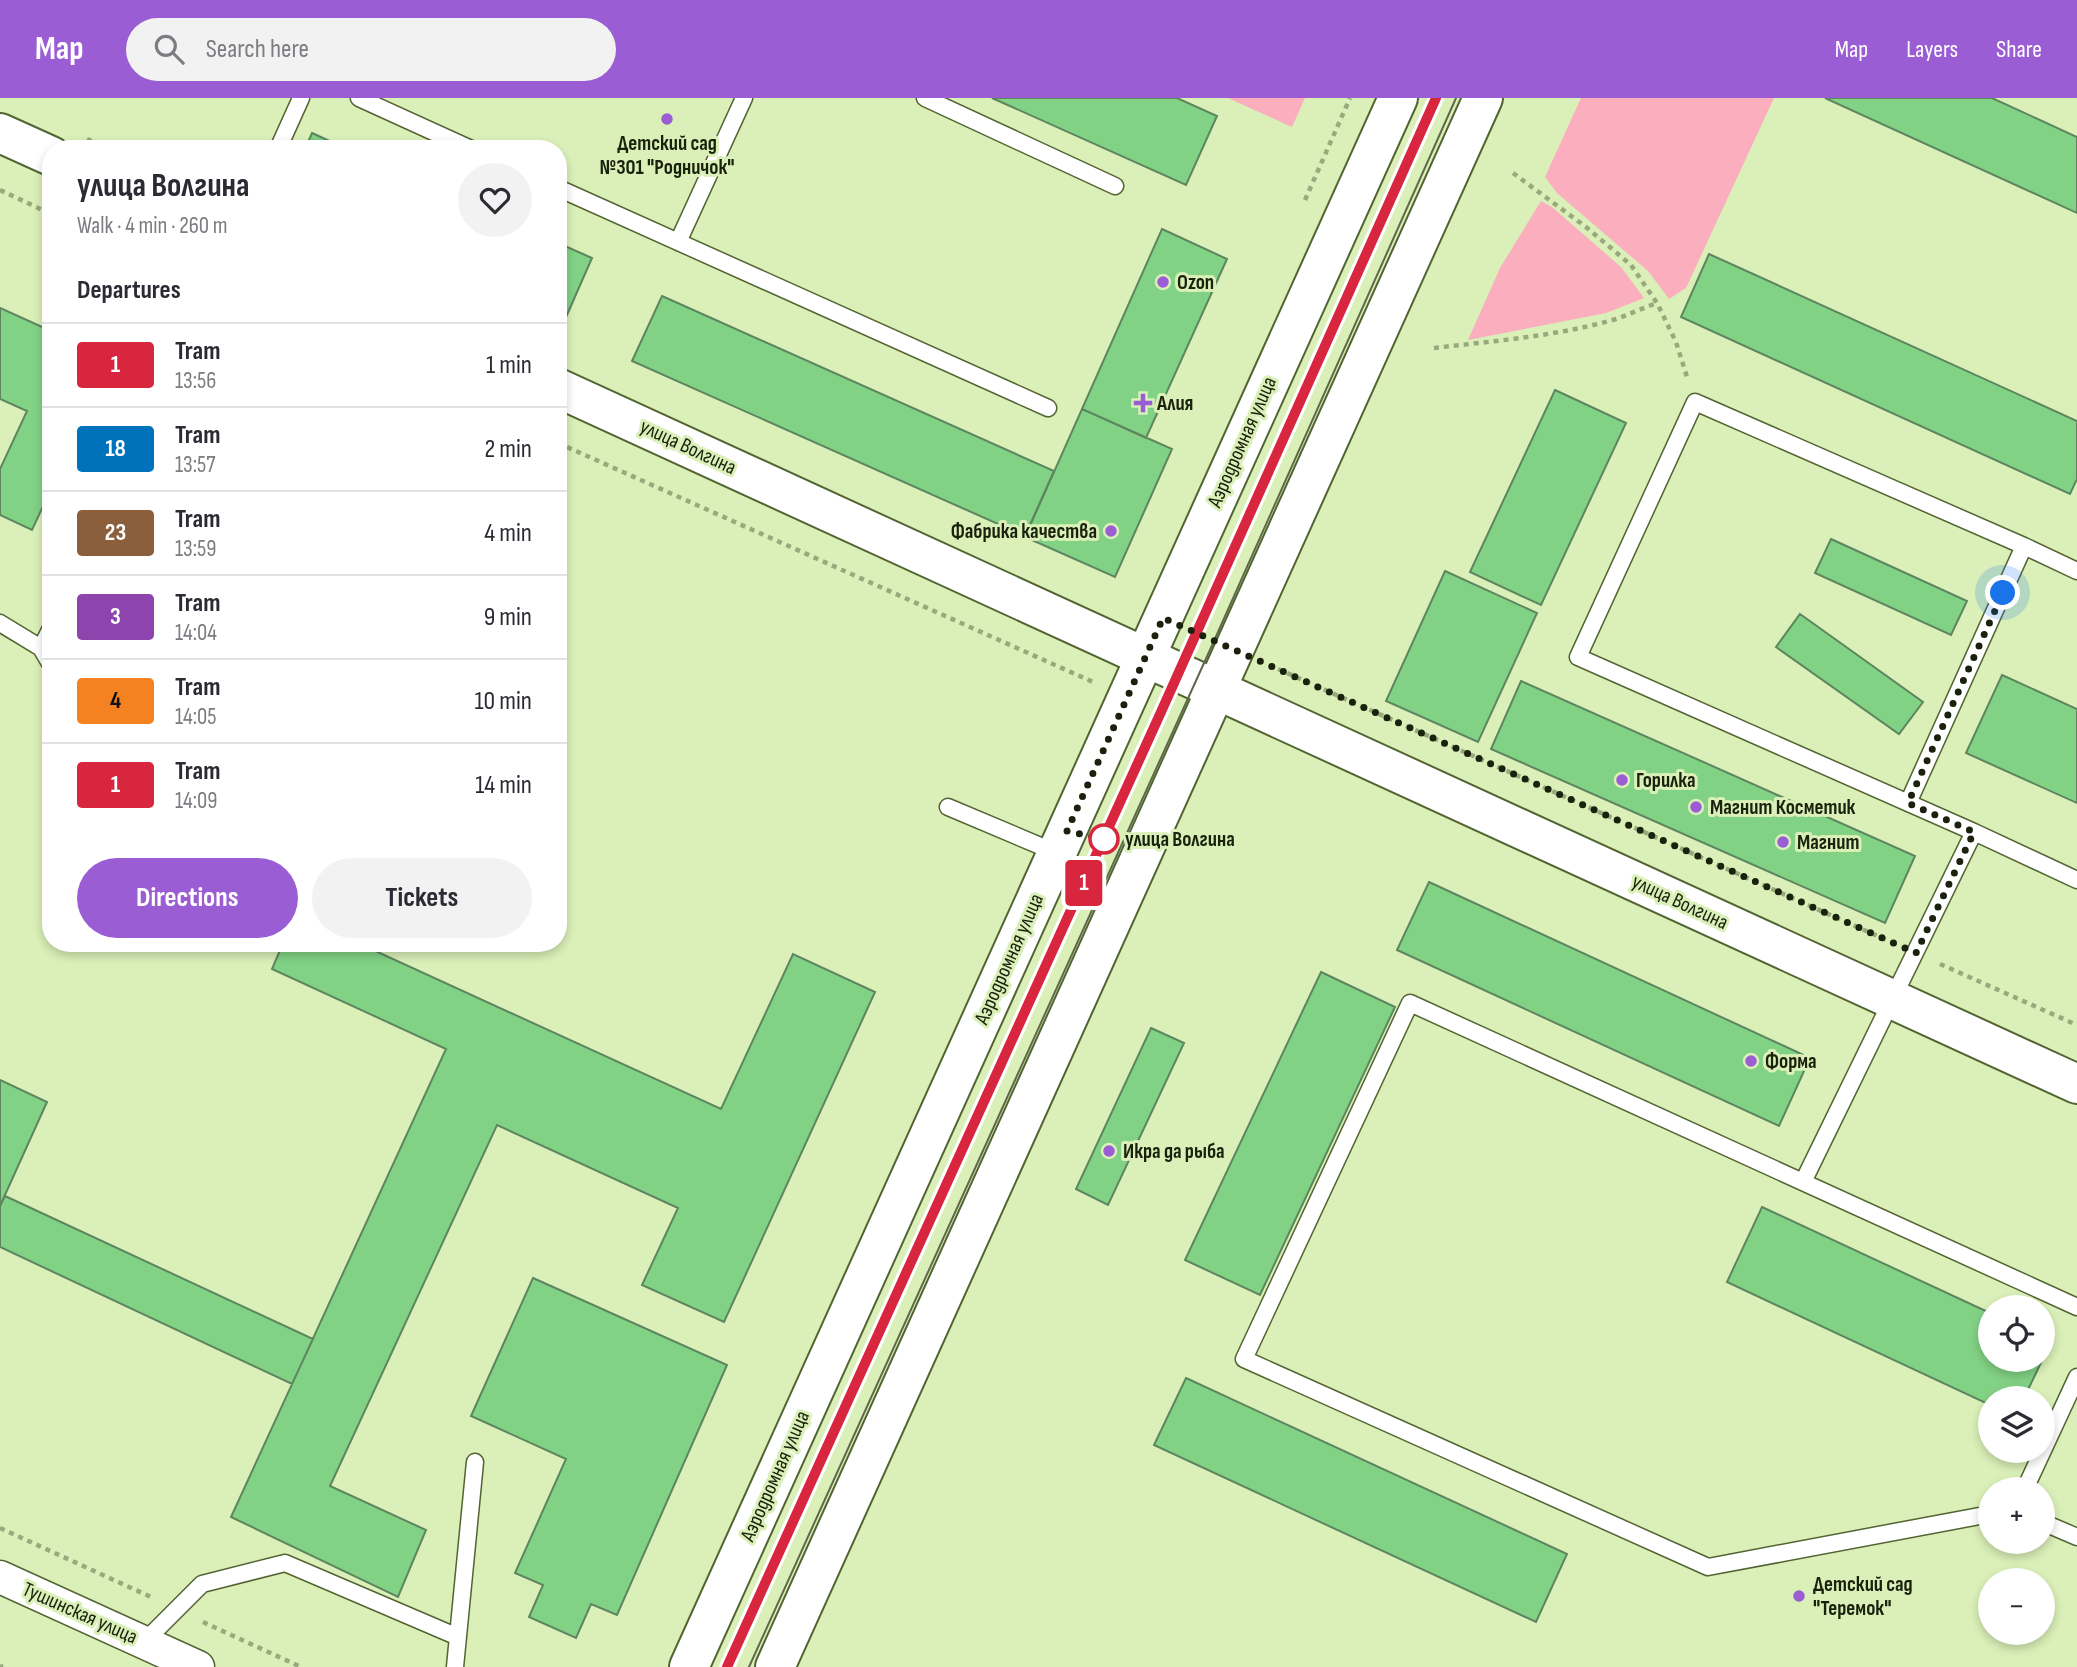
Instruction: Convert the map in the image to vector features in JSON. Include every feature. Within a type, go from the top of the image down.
[{"type":"main road","name":"Аэродромная улица","points":[[688,1667],[1398,98]]},
{"type":"main road","points":[[775,1667],[1483,98]]},
{"type":"main road","points":[[0,133],[42,152]]},
{"type":"main road","name":"улица Волгина","points":[[567,392],[2077,1084]]},
{"type":"street","name":"Тушинская улица","points":[[0,1577],[198,1667]]},
{"type":"lane","points":[[282,140],[301,98]]},
{"type":"lane","points":[[359,98],[451,140]]},
{"type":"lane","points":[[678,242],[744,98]]},
{"type":"lane","points":[[925,98],[1115,186]]},
{"type":"lane","points":[[567,192],[1048,408]]},
{"type":"lane","points":[[2077,571],[1695,402],[1578,657],[2077,880]]},
{"type":"lane","points":[[1908,803],[2024,546]]},
{"type":"lane","points":[[0,623],[41,648]]},
{"type":"lane","points":[[948,807],[1057,853]]},
{"type":"lane","points":[[1803,1182],[1974,832]]},
{"type":"lane","points":[[1978,1516],[1707,1567],[1244,1359],[1410,1003],[2077,1307]]},
{"type":"lane","points":[[2031,1477],[2077,1377]]},
{"type":"lane","points":[[455,1667],[475,1462]]},
{"type":"lane","points":[[2055,1528],[2077,1537]]},
{"type":"lane","points":[[144,1642],[202,1584],[285,1563],[458,1637]]},
{"type":"path","points":[[1513,173],[1587,227],[1631,265],[1657,303],[1676,342],[1695,402]]},
{"type":"path","points":[[0,190],[42,210]]},
{"type":"path","points":[[1434,348],[1508,340],[1568,329],[1616,319],[1657,303]]},
{"type":"path","points":[[567,447],[1090,681]]},
{"type":"path","points":[[1234,650],[2077,1025]]},
{"type":"shaded area","points":[[1228,98],[1305,98],[1292,127]]},
{"type":"shaded area","points":[[1581,98],[1774,98],[1686,288],[1669,299],[1648,271],[1557,193],[1545,177]]},
{"type":"shaded area","points":[[1541,201],[1552,207],[1621,267],[1644,298],[1606,313],[1468,340],[1500,268]]},
{"type":"building","points":[[992,98],[1177,98],[1217,116],[1186,185]]},
{"type":"building","points":[[1825,98],[1992,98],[2077,137],[2077,213]]},
{"type":"building","points":[[312,133],[327,140],[309,140]]},
{"type":"building","points":[[1162,229],[1227,259],[1146,438],[1082,409]]},
{"type":"building","points":[[567,247],[592,258],[567,315]]},
{"type":"building","points":[[1709,254],[2077,421],[2077,479],[2070,494],[1681,317]]},
{"type":"building","points":[[662,296],[1054,471],[1025,536],[632,361]]},
{"type":"building","points":[[0,308],[42,327],[42,508],[32,530],[0,515],[0,469],[27,411],[0,399]]},
{"type":"building","points":[[1555,390],[1626,423],[1541,605],[1470,572]]},
{"type":"building","points":[[1082,409],[1172,449],[1115,577],[1025,537]]},
{"type":"building","points":[[1831,539],[1967,601],[1951,635],[1815,573]]},
{"type":"building","points":[[1445,571],[1537,613],[1478,742],[1386,701]]},
{"type":"building","points":[[1800,614],[1923,702],[1899,734],[1776,647]]},
{"type":"building","points":[[2002,675],[2077,709],[2077,803],[1966,753]]},
{"type":"building","points":[[1521,681],[1915,856],[1885,923],[1491,749]]},
{"type":"building","points":[[1429,882],[1810,1058],[1779,1126],[1397,950]]},
{"type":"building","points":[[279,952],[378,952],[721,1109],[793,954],[875,992],[724,1322],[642,1285],[678,1208],[497,1125],[330,1486],[426,1530],[398,1597],[231,1517],[446,1049],[272,969]]},
{"type":"building","points":[[1321,972],[1395,1007],[1260,1295],[1185,1260]]},
{"type":"building","points":[[1151,1028],[1184,1043],[1108,1205],[1076,1189]]},
{"type":"building","points":[[0,1080],[47,1102],[0,1206]]},
{"type":"building","points":[[5,1196],[313,1339],[292,1384],[0,1247],[0,1206]]},
{"type":"building","points":[[1762,1207],[1978,1307],[1978,1372],[2037,1372],[2030,1386],[1978,1386],[1978,1399],[1727,1282]]},
{"type":"building","points":[[533,1278],[727,1365],[617,1615],[591,1604],[576,1638],[529,1617],[543,1585],[515,1573],[566,1459],[471,1416]]},
{"type":"building","points":[[1186,1378],[1567,1554],[1536,1622],[1154,1445]]},
{"type":"tram line","points":[[727,1667],[1161,712],[1436,98]]},
{"type":"tram line","name":"1","points":[[727,1667],[1161,712],[1436,98]]},
{"type":"tram line","points":[[749,1667],[1214,641],[1456,98]]},
{"type":"place","name":"Детский сад №301 \"Родничок\"","points":[[667,119]]},
{"type":"place","name":"Ozon","points":[[1163,282]]},
{"type":"place","name":"Алия","points":[[1143,403]]},
{"type":"place","name":"Фабрика качества","points":[[1111,531]]},
{"type":"place","name":"Горилка","points":[[1622,780]]},
{"type":"place","name":"Магнит Косметик","points":[[1696,807]]},
{"type":"place","name":"улица Волгина","points":[[1104,839]]},
{"type":"place","name":"Магнит","points":[[1783,842]]},
{"type":"place","name":"Форма","points":[[1751,1061]]},
{"type":"place","name":"Икра да рыба","points":[[1109,1151]]},
{"type":"place","name":"Детский сад \"Теремок\"","points":[[1799,1596]]},
{"type":"route","points":[[1104,839],[1067,831],[1163,618],[1916,953],[1974,832],[1908,803],[2003,593]]}]
